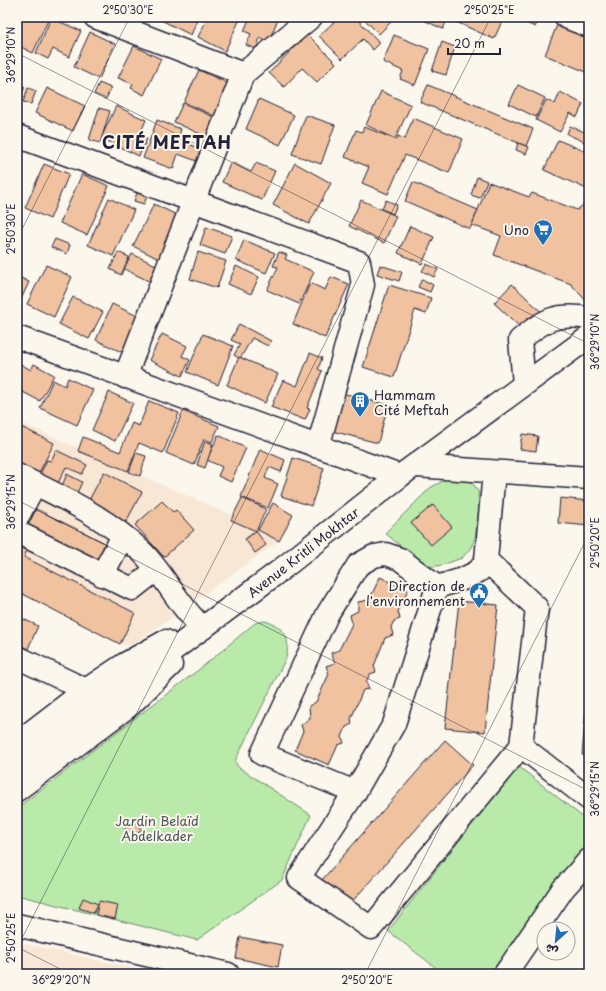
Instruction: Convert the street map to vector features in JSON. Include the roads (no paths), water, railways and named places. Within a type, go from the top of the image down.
[{"type":"street","points":[[95,17],[243,74]]},
{"type":"street","points":[[125,377],[243,74],[311,17]]},
{"type":"street","points":[[566,17],[589,26]]},
{"type":"street","points":[[17,136],[359,262],[363,285],[318,447]]},
{"type":"street","points":[[524,384],[520,340],[541,322],[568,314],[589,318]]},
{"type":"street","points":[[17,337],[318,447],[408,471],[494,472],[589,478]]},
{"type":"street","name":"Avenue Kritli Mokhtar","points":[[17,766],[278,572],[408,471],[524,384],[589,337]]},
{"type":"street","points":[[437,587],[463,579],[479,571],[486,560],[494,472]]},
{"type":"street","points":[[17,518],[26,480],[72,502],[123,536],[144,554],[184,609],[203,628]]},
{"type":"street","points":[[17,532],[132,589],[156,570]]},
{"type":"street","points":[[102,575],[123,536]]},
{"type":"street","points":[[355,792],[262,754],[328,613],[358,565],[374,556],[386,554],[400,559],[437,587]]},
{"type":"street","points":[[437,587],[394,724],[355,792],[299,878],[371,928],[521,746],[537,608],[486,560]]},
{"type":"street","points":[[17,743],[86,690],[162,643],[203,628]]},
{"type":"street","points":[[17,790],[130,704],[165,673],[203,628]]},
{"type":"street","points":[[17,657],[86,690]]},
{"type":"street","points":[[521,746],[589,799]]},
{"type":"street","points":[[506,974],[563,889],[589,860]]},
{"type":"street","points":[[17,925],[228,974]]},
{"type":"place","name":"Uno","points":[[543,246]]},
{"type":"place","name":"Hammam Cité Meftah","points":[[360,418]]},
{"type":"place","name":"Direction de l'environnement","points":[[479,609]]},
{"type":"district","name":"CITÉ MEFTAH","points":[[167,142]]},
{"type":"park label","name":"Jardin Belaïd Abdelkader","points":[[157,828]]}]
